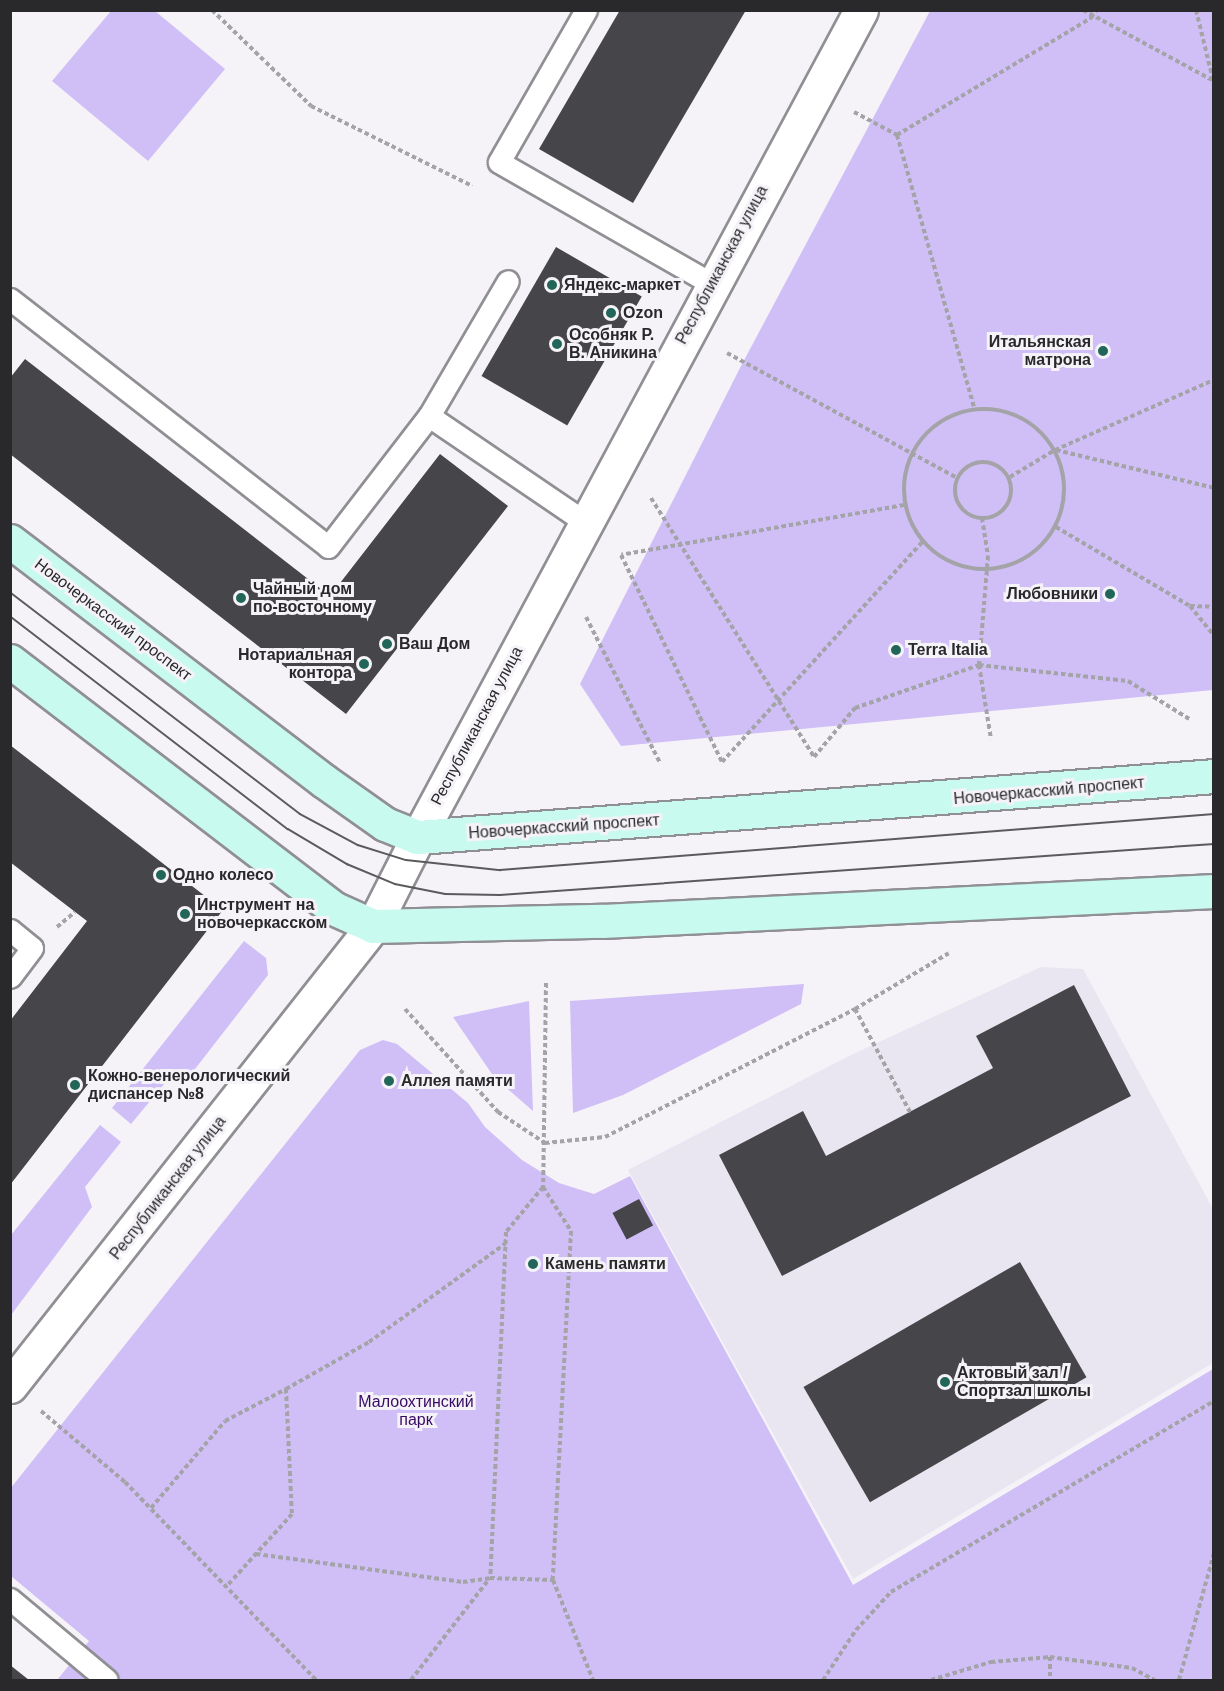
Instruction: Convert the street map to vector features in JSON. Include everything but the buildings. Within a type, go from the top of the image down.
[{"type":"main road","name":"Новочеркасский проспект","points":[[10,541],[324,781],[385,824],[418,837],[1214,776]]},
{"type":"main road","points":[[13,668],[333,908],[373,926],[602,921],[1214,891]]},
{"type":"street","name":"Республиканская улица","points":[[11,1386],[373,926],[585,522],[861,10]]},
{"type":"lane","points":[[586,10],[499,162],[712,284]]},
{"type":"lane","points":[[10,300],[328,547],[429,416],[508,281]]},
{"type":"lane","points":[[429,416],[585,522]]},
{"type":"lane","points":[[10,930],[32,948],[10,976]]},
{"type":"lane","points":[[10,1599],[107,1680]]},
{"type":"path","points":[[212,10],[311,106],[480,190]]},
{"type":"path","points":[[1083,10],[1091,18],[1213,81]]},
{"type":"path","points":[[897,135],[1091,18],[1096,10]]},
{"type":"path","points":[[1196,10],[1213,81]]},
{"type":"path","points":[[854,112],[897,135],[974,408]]},
{"type":"path","points":[[727,353],[912,450],[957,478]]},
{"type":"path","points":[[1010,477],[1055,450],[1214,380]]},
{"type":"path","points":[[974,408],[1021,416],[1055,450],[1065,489],[1056,527],[1038,549],[1015,564],[987,570],[951,564],[922,542],[904,505],[904,477],[912,450],[938,422],[974,408]]},
{"type":"path","points":[[1055,450],[1214,488]]},
{"type":"path","points":[[994,462],[1010,477],[1011,496],[1000,513],[982,518],[965,512],[955,496],[957,478],[972,463],[994,462]]},
{"type":"path","points":[[651,498],[814,757],[855,708],[979,665],[1128,681],[1191,720]]},
{"type":"path","points":[[904,505],[682,547],[621,555],[722,762],[922,542]]},
{"type":"path","points":[[982,518],[987,570],[979,665],[991,739]]},
{"type":"path","points":[[1056,527],[1190,606],[1214,636]]},
{"type":"path","points":[[1190,606],[1214,607]]},
{"type":"path","points":[[586,617],[660,763]]},
{"type":"path","points":[[405,1009],[498,1112],[545,1143],[605,1137],[855,1009],[949,953]]},
{"type":"path","points":[[546,983],[543,1187],[571,1231],[553,1580],[593,1680]]},
{"type":"path","points":[[855,1009],[910,1112]]},
{"type":"path","points":[[411,1680],[490,1578],[506,1232],[543,1187]]},
{"type":"path","points":[[151,1508],[225,1421],[369,1342],[506,1244]]},
{"type":"path","points":[[11,1386],[151,1508],[316,1680]]},
{"type":"path","points":[[226,1587],[292,1514],[286,1389]]},
{"type":"path","points":[[823,1680],[856,1630],[891,1592],[1214,1401]]},
{"type":"path","points":[[1179,1680],[1214,1553]]},
{"type":"path","points":[[255,1554],[463,1582],[490,1578],[553,1580]]},
{"type":"path","points":[[1050,1657],[1050,1680]]},
{"type":"path","points":[[931,1680],[991,1662],[1050,1657],[1132,1668],[1155,1680]]},
{"type":"shaded area","points":[[1041,967],[1083,969],[1213,1209],[1213,1363],[853,1579],[628,1170],[849,1056]]},
{"type":"green space","points":[[111,11],[155,11],[225,69],[148,161],[52,81]]},
{"type":"green space","points":[[930,11],[1213,11],[1213,690],[621,746],[580,684],[741,366]]},
{"type":"green space","points":[[244,941],[266,958],[268,975],[188,1078],[165,1083],[131,1124],[112,1108]]},
{"type":"green space","points":[[804,984],[801,1004],[623,1095],[573,1113],[570,1001]]},
{"type":"green space","points":[[529,1001],[533,1111],[494,1077],[453,1017]]},
{"type":"green space","name":"Малоохтинский парк","points":[[383,1040],[397,1044],[468,1103],[485,1127],[522,1160],[559,1183],[594,1194],[630,1176],[853,1585],[1213,1369],[1213,1680],[57,1680],[89,1641],[11,1576],[10,1489],[360,1050]]},
{"type":"green space","points":[[100,1125],[121,1142],[85,1187],[92,1207],[11,1315],[11,1235]]},
{"type":"tram line","points":[[10,592],[300,814],[358,845],[406,860],[500,870],[1214,814]]},
{"type":"tram line","points":[[10,616],[288,829],[347,864],[395,884],[445,894],[500,895],[1214,844]]},
{"type":"place","name":"Яндекс-маркет","points":[[552,285]]},
{"type":"place","name":"Ozon","points":[[611,313]]},
{"type":"place","name":"Особняк Р. В. Аникина","points":[[557,344]]},
{"type":"place","name":"Итальянская матрона","points":[[1103,351]]},
{"type":"place","name":"Любовники","points":[[1110,594]]},
{"type":"place","name":"Чайный дом по-восточному","points":[[241,598]]},
{"type":"place","name":"Ваш Дом","points":[[387,644]]},
{"type":"place","name":"Terra Italia","points":[[896,650]]},
{"type":"place","name":"Нотариальная контора","points":[[364,664]]},
{"type":"place","name":"Одно колесо","points":[[161,875]]},
{"type":"place","name":"Инструмент на новочеркасском","points":[[185,914]]},
{"type":"place","name":"Аллея памяти","points":[[389,1081]]},
{"type":"place","name":"Кожно-венерологический диспансер №8","points":[[75,1085]]},
{"type":"place","name":"Камень памяти","points":[[533,1264]]},
{"type":"place","name":"Актовый зал / Спортзал школы","points":[[945,1382]]}]
